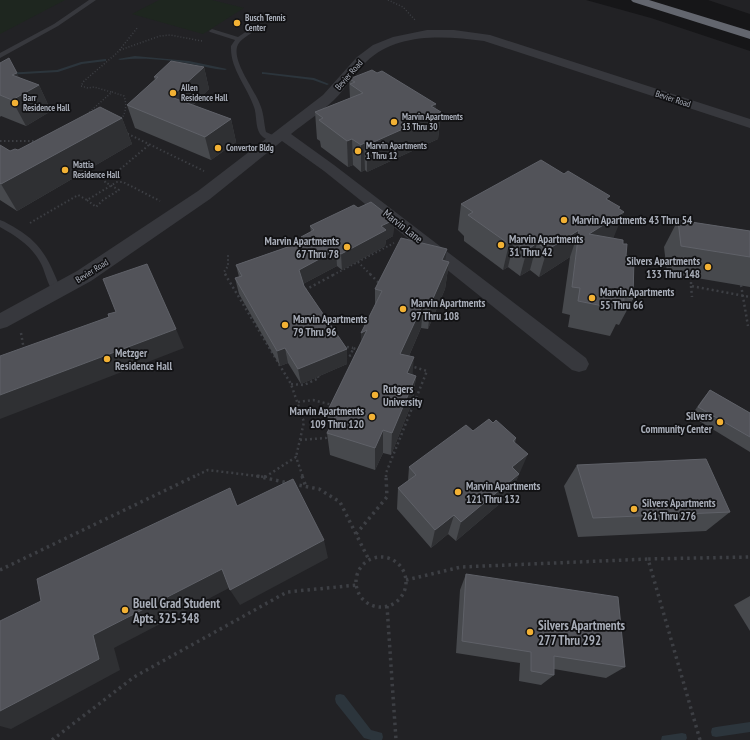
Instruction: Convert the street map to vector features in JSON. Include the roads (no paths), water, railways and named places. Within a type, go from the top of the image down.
[{"type":"highway","points":[[637,0],[750,35]]},
{"type":"street","name":"Bevier Road","points":[[0,322],[57,292],[127,248],[204,195],[328,98],[368,54],[388,43],[406,38],[427,34],[454,34],[494,40],[750,124]]},
{"type":"street","name":"Marvin Lane","points":[[278,136],[412,233],[579,364]]},
{"type":"lane","points":[[0,56],[56,25],[93,0]]},
{"type":"lane","points":[[252,30],[239,39],[234,46],[235,58],[260,114],[261,130],[264,134],[278,136]]},
{"type":"lane","points":[[212,31],[239,39]]},
{"type":"lane","points":[[0,223],[31,243],[37,249],[57,292]]},
{"type":"waterway","points":[[120,59],[135,57],[189,62],[225,69]]},
{"type":"waterway","points":[[0,76],[6,74],[58,71],[81,63],[105,60]]},
{"type":"waterway","points":[[264,73],[314,79],[327,84]]},
{"type":"waterway","points":[[340,699],[368,734],[378,737]]},
{"type":"waterway","points":[[716,732],[750,727]]},
{"type":"waterway","points":[[666,740],[682,738]]},
{"type":"place","name":"Busch Tennis Center","points":[[237,23]]},
{"type":"place","name":"Allen Residence Hall","points":[[173,93]]},
{"type":"place","name":"Barr Residence Hall","points":[[15,103]]},
{"type":"place","name":"Marvin Apartments 13 Thru 30","points":[[394,122]]},
{"type":"place","name":"Convertor Bldg","points":[[218,148]]},
{"type":"place","name":"Marvin Apartments 1 Thru 12","points":[[358,151]]},
{"type":"place","name":"Mattia Residence Hall","points":[[65,170]]},
{"type":"place","name":"Marvin Apartments 43 Thru 54","points":[[564,220]]},
{"type":"place","name":"Marvin Apartments 31 Thru 42","points":[[501,245]]},
{"type":"place","name":"Marvin Apartments 67 Thru 78","points":[[347,247]]},
{"type":"place","name":"Silvers Apartments 133 Thru 148","points":[[708,267]]},
{"type":"place","name":"Marvin Apartments 55 Thru 66","points":[[592,298]]},
{"type":"place","name":"Marvin Apartments 97 Thru 108","points":[[403,309]]},
{"type":"place","name":"Marvin Apartments 79 Thru 96","points":[[285,325]]},
{"type":"place","name":"Metzger Residence Hall","points":[[107,359]]},
{"type":"place","name":"Rutgers University","points":[[375,395]]},
{"type":"place","name":"Marvin Apartments 109 Thru 120","points":[[372,417]]},
{"type":"place","name":"Silvers Community Center","points":[[720,422]]},
{"type":"place","name":"Marvin Apartments 121 Thru 132","points":[[458,492]]},
{"type":"place","name":"Silvers Apartments 261 Thru 276","points":[[634,509]]},
{"type":"place","name":"Buell Grad Student Apts. 325-348","points":[[125,610]]},
{"type":"place","name":"Silvers Apartments 277 Thru 292","points":[[530,632]]}]
